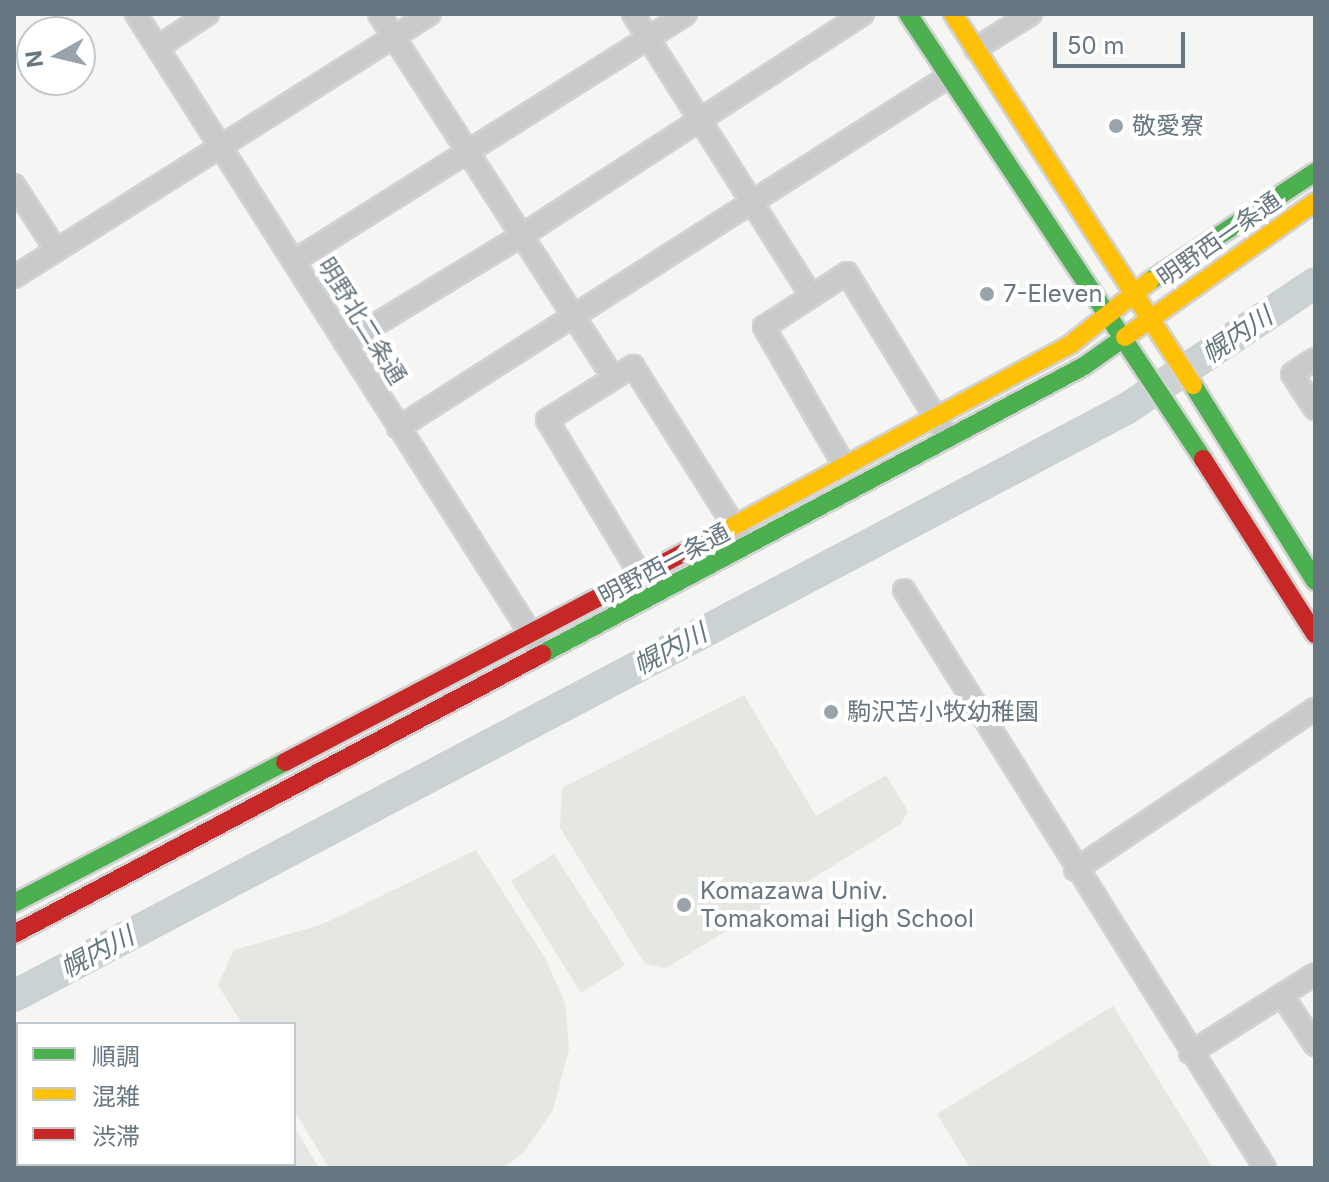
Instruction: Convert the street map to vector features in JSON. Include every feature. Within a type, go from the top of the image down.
[{"type":"street","name":"明野北二条通","points":[[136,14],[545,656]]},
{"type":"street","points":[[158,47],[208,14]]},
{"type":"street","points":[[379,14],[521,236],[579,317],[614,378]]},
{"type":"street","points":[[14,277],[430,14]]},
{"type":"street","points":[[633,14],[811,296]]},
{"type":"street","points":[[294,261],[686,14]]},
{"type":"street","points":[[345,343],[521,236],[699,117],[863,14]]},
{"type":"street","points":[[908,14],[1139,358],[1315,634]]},
{"type":"street","points":[[953,14],[1203,396],[1312,571]]},
{"type":"street","points":[[975,49],[1031,14]]},
{"type":"street","points":[[398,428],[579,317],[948,77]]},
{"type":"street","name":"明野西一条通","points":[[14,903],[531,635],[1071,344],[1135,291],[1315,172]]},
{"type":"street","points":[[14,185],[56,250]]},
{"type":"street","name":"明野西一条通","points":[[14,934],[545,656],[1084,366],[1315,202]]},
{"type":"street","points":[[844,465],[764,327],[847,273],[949,440]]},
{"type":"street","points":[[1315,359],[1292,374],[1315,409]]},
{"type":"street","points":[[640,574],[547,420],[633,366],[747,547]]},
{"type":"street","points":[[904,590],[1075,870],[1265,1168]]},
{"type":"street","points":[[1075,870],[1315,709]]},
{"type":"street","points":[[1190,1053],[1315,974]]},
{"type":"street","points":[[1282,995],[1315,1045]]},
{"type":"shaded area","points":[[744,695],[816,816],[886,775],[908,811],[901,824],[666,968],[645,964],[560,828],[562,788]]},
{"type":"shaded area","points":[[476,850],[545,958],[565,1003],[569,1049],[553,1110],[524,1152],[504,1168],[329,1168],[296,1113],[296,1022],[241,1022],[218,985],[234,950],[323,924]]},
{"type":"shaded area","points":[[554,854],[625,965],[581,993],[511,881]]},
{"type":"shaded area","points":[[1113,1006],[1213,1168],[970,1168],[937,1114]]},
{"type":"shaded area","points":[[296,1129],[319,1168],[270,1166],[296,1166]]},
{"type":"waterway","name":"幌内川","points":[[14,996],[1126,409],[1315,283]]},
{"type":"traffic: fast","points":[[908,14],[1203,459]]},
{"type":"traffic: fast","points":[[1150,281],[1315,172]]},
{"type":"traffic: fast","points":[[542,654],[1084,366],[1125,337]]},
{"type":"traffic: fast","points":[[1193,385],[1315,581]]},
{"type":"traffic: fast","points":[[14,903],[285,762]]},
{"type":"traffic: slow","points":[[953,14],[1193,385]]},
{"type":"traffic: slow","points":[[1125,337],[1315,202]]},
{"type":"traffic: slow","points":[[700,544],[1071,344],[1150,281]]},
{"type":"traffic: jam","points":[[1203,459],[1315,634]]},
{"type":"traffic: jam","points":[[285,762],[700,544]]},
{"type":"traffic: jam","points":[[14,934],[542,654]]},
{"type":"place","name":"敬愛寮","points":[[1116,126]]},
{"type":"place","name":"7-Eleven","points":[[987,294]]},
{"type":"place","name":"駒沢苫小牧幼稚園","points":[[831,712]]},
{"type":"place","name":"Komazawa Univ. Tomakomai High School","points":[[684,905]]}]
